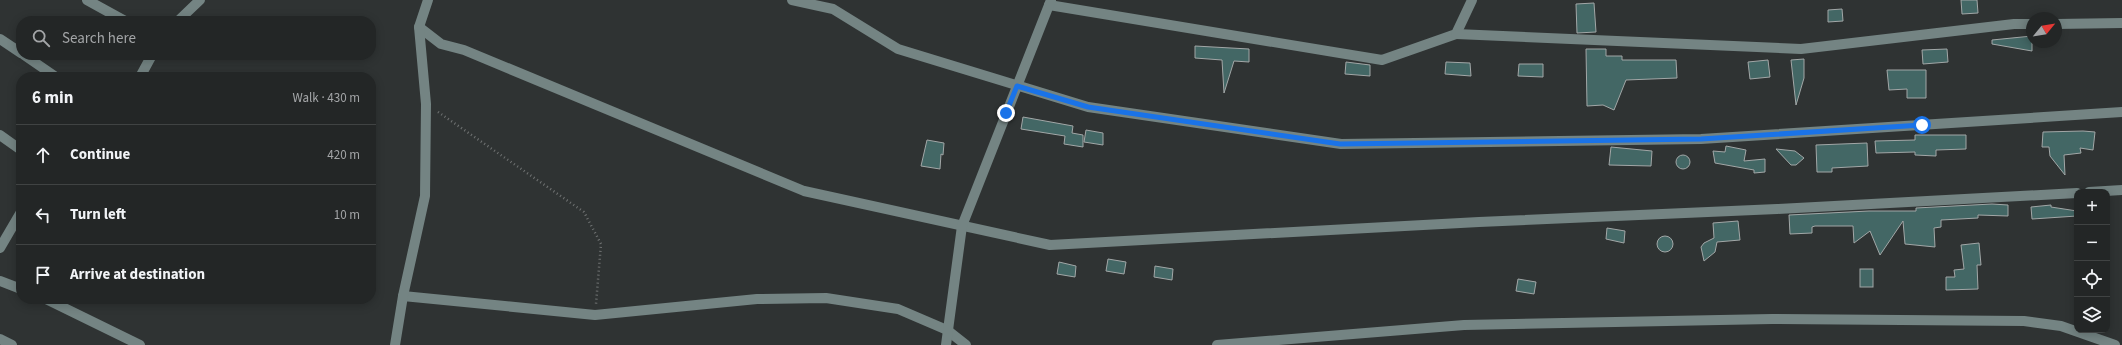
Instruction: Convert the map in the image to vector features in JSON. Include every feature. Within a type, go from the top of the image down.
[{"type":"street","points":[[87,0],[116,16]]},
{"type":"street","points":[[183,16],[200,0]]},
{"type":"street","points":[[395,345],[402,296],[425,196],[426,104],[419,27],[428,0]]},
{"type":"street","points":[[792,0],[833,10],[898,49],[1088,107],[1340,144],[1706,138],[2122,112]]},
{"type":"street","points":[[1456,34],[1472,0]]},
{"type":"street","points":[[946,345],[962,226],[1050,3],[1382,60],[1456,34],[1801,49],[2014,24],[2026,24]]},
{"type":"street","points":[[2062,24],[2122,23]]},
{"type":"street","points":[[419,27],[441,44],[464,50],[804,191],[1050,245],[1471,222],[1777,209],[2074,193]]},
{"type":"street","points":[[0,39],[16,50]]},
{"type":"street","points":[[31,60],[49,72]]},
{"type":"street","points":[[143,72],[149,60]]},
{"type":"street","points":[[0,135],[16,146]]},
{"type":"street","points":[[2110,191],[2122,190]]},
{"type":"street","points":[[0,248],[16,221]]},
{"type":"street","points":[[0,281],[16,287]]},
{"type":"street","points":[[402,296],[595,315],[757,299],[826,298],[898,309],[947,330],[966,345]]},
{"type":"street","points":[[56,304],[140,345]]},
{"type":"street","points":[[1217,345],[1464,325],[1772,319],[2024,321],[2061,326],[2115,345]]},
{"type":"street","points":[[0,339],[12,345]]},
{"type":"path","points":[[426,104],[584,212],[601,244],[595,315]]},
{"type":"building","points":[[1961,0],[1977,0],[1978,13],[1962,14]]},
{"type":"building","points":[[1594,3],[1596,32],[1577,33],[1576,4]]},
{"type":"building","points":[[1842,9],[1843,21],[1828,22],[1828,10]]},
{"type":"building","points":[[2026,37],[2026,48],[2032,48],[2032,51],[1992,44],[1992,40]]},
{"type":"building","points":[[1195,46],[1249,49],[1249,62],[1234,61],[1224,93],[1222,60],[1195,58]]},
{"type":"building","points":[[1586,49],[1606,49],[1606,56],[1622,56],[1622,60],[1676,60],[1677,78],[1626,80],[1614,110],[1603,105],[1587,106]]},
{"type":"building","points":[[1947,49],[1948,62],[1923,64],[1922,50]]},
{"type":"building","points":[[1804,59],[1804,78],[1796,105],[1791,60]]},
{"type":"building","points":[[1768,60],[1770,77],[1750,79],[1748,62]]},
{"type":"building","points":[[1346,62],[1370,65],[1370,76],[1345,74]]},
{"type":"building","points":[[1446,62],[1470,63],[1471,76],[1445,74]]},
{"type":"building","points":[[1519,64],[1543,64],[1543,77],[1518,76]]},
{"type":"building","points":[[1887,70],[1926,70],[1926,98],[1907,98],[1907,89],[1889,90]]},
{"type":"building","points":[[1023,117],[1073,126],[1072,133],[1083,135],[1083,147],[1064,144],[1065,136],[1021,129]]},
{"type":"building","points":[[1086,130],[1103,133],[1103,145],[1084,142]]},
{"type":"building","points":[[2043,132],[2095,132],[2093,150],[2080,148],[2081,153],[2064,155],[2065,175],[2050,156],[2049,147],[2042,147]]},
{"type":"building","points":[[1915,135],[1966,135],[1966,149],[1936,150],[1936,156],[1915,155],[1915,152],[1876,153],[1875,141],[1915,140]]},
{"type":"building","points":[[927,140],[944,143],[943,155],[941,154],[940,169],[921,166]]},
{"type":"building","points":[[1867,143],[1868,166],[1832,168],[1832,172],[1817,172],[1816,145]]},
{"type":"building","points":[[1726,146],[1746,150],[1744,161],[1765,159],[1765,172],[1754,173],[1754,170],[1715,163],[1713,151],[1725,152]]},
{"type":"building","points":[[1611,147],[1652,151],[1651,166],[1609,165]]},
{"type":"building","points":[[1776,149],[1795,151],[1804,158],[1796,165],[1791,165]]},
{"type":"building","points":[[1683,155],[1688,157],[1690,162],[1688,167],[1683,169],[1678,167],[1676,162],[1678,157]]},
{"type":"building","points":[[1992,204],[2008,205],[2008,216],[1978,215],[1978,218],[1941,220],[1941,227],[1934,228],[1935,247],[1905,244],[1903,221],[1880,255],[1870,231],[1854,243],[1853,226],[1815,226],[1812,227],[1812,233],[1790,234],[1789,215],[1869,211],[1916,211],[1916,208]]},
{"type":"building","points":[[2051,205],[2051,207],[2074,211],[2074,216],[2032,219],[2031,207]]},
{"type":"building","points":[[1738,221],[1740,240],[1717,242],[1715,252],[1704,261],[1701,247],[1704,243],[1714,238],[1713,223]]},
{"type":"building","points":[[1607,228],[1625,231],[1624,243],[1606,239]]},
{"type":"building","points":[[1665,236],[1672,241],[1673,244],[1668,251],[1665,252],[1658,247],[1657,244],[1662,237]]},
{"type":"building","points":[[1979,243],[1981,265],[1977,265],[1978,289],[1946,290],[1946,277],[1955,277],[1954,270],[1964,269],[1961,245]]},
{"type":"building","points":[[1108,259],[1126,262],[1124,274],[1106,271]]},
{"type":"building","points":[[1059,262],[1076,266],[1075,277],[1057,274]]},
{"type":"building","points":[[1155,266],[1173,269],[1172,280],[1154,277]]},
{"type":"building","points":[[1860,269],[1873,269],[1873,287],[1860,287]]},
{"type":"building","points":[[1518,279],[1536,282],[1534,294],[1516,291]]},
{"type":"route","points":[[1006,113],[1017,86],[1088,107],[1340,144],[1701,139],[1922,125]]}]
